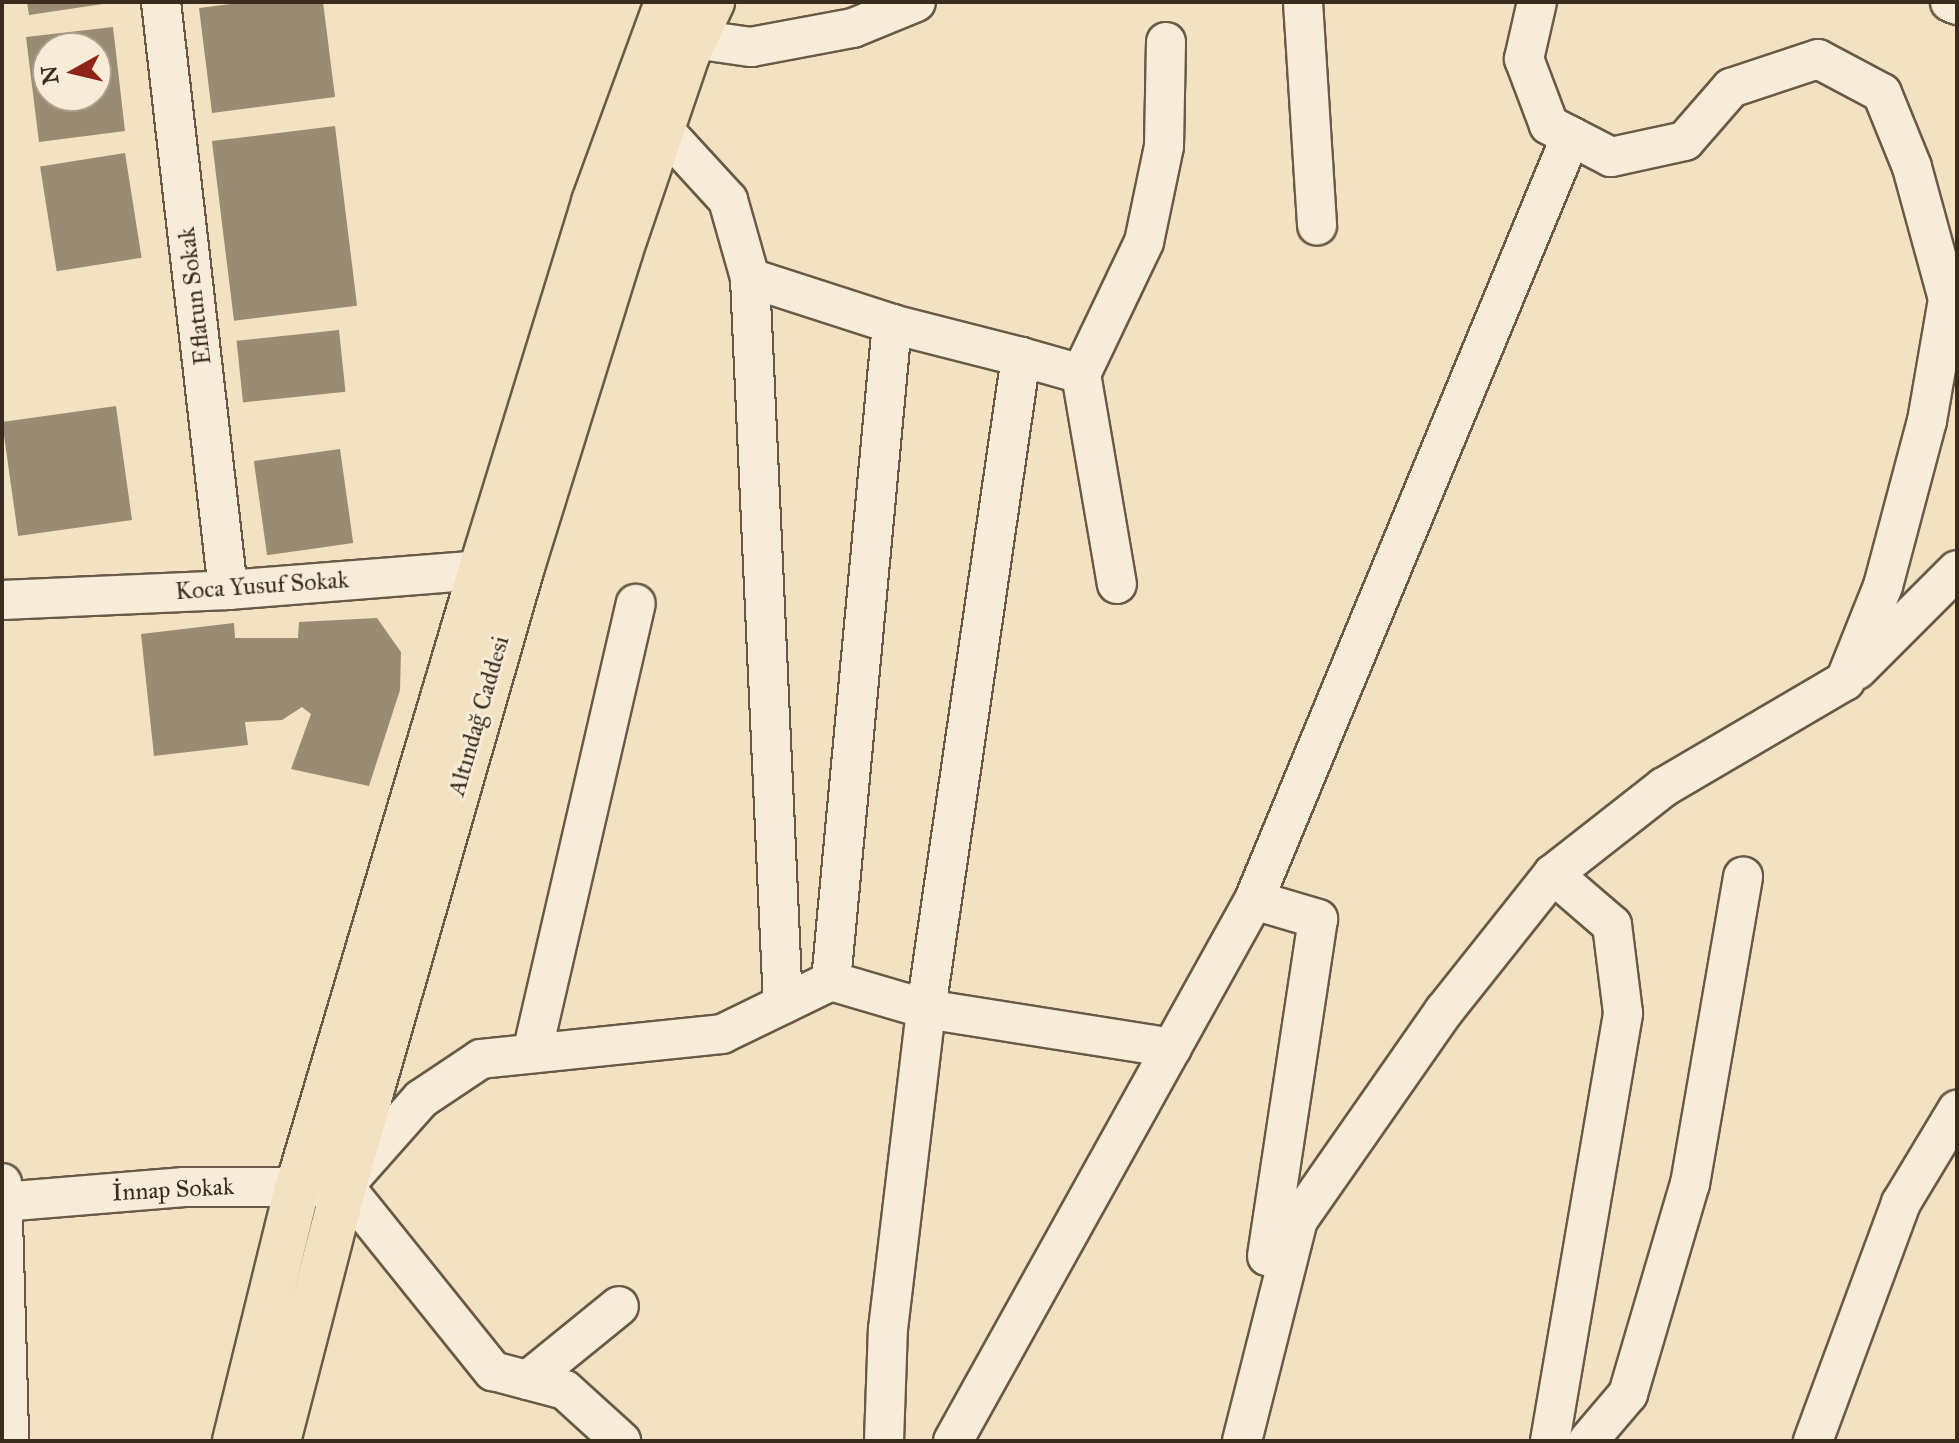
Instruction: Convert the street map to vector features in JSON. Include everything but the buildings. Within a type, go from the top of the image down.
[{"type":"main road","name":"Altındağ Caddesi","points":[[278,1441],[594,202],[667,2]]},
{"type":"main road","name":"Altındağ Caddesi","points":[[235,1441],[297,1189],[502,568],[703,21]]},
{"type":"street","name":"Eflatun Sokak","points":[[161,2],[228,590]]},
{"type":"street","points":[[703,21],[751,47],[853,28],[916,2]]},
{"type":"street","points":[[1303,2],[1317,226]]},
{"type":"street","points":[[1537,2],[1524,59],[1549,125],[1611,157],[1685,141],[1731,88],[1818,59],[1882,93],[1912,167],[1948,299],[1927,421],[1883,586],[1845,681]]},
{"type":"street","points":[[1950,2],[1957,5]]},
{"type":"street","points":[[1117,584],[1081,374],[1144,242],[1164,146],[1166,42]]},
{"type":"street","points":[[662,128],[728,200],[750,278],[783,1004]]},
{"type":"street","points":[[953,1441],[1254,900],[1571,136]]},
{"type":"street","points":[[750,278],[892,324],[1081,374]]},
{"type":"street","points":[[831,981],[892,324]]},
{"type":"street","points":[[884,1441],[888,1329],[926,1009],[1021,357]]},
{"type":"street","name":"Koca Yusuf Sokak","points":[[2,600],[228,590],[502,568]]},
{"type":"street","points":[[1241,1441],[1298,1220],[1444,1011],[1553,874],[1664,787],[1845,681],[1957,570]]},
{"type":"street","points":[[532,1053],[636,604]]},
{"type":"street","points":[[1550,1441],[1623,1013],[1612,925],[1553,874]]},
{"type":"street","points":[[1588,1441],[1628,1394],[1690,1184],[1743,877]]},
{"type":"street","points":[[1241,1441],[1318,919],[1254,900]]},
{"type":"street","points":[[621,1441],[565,1390],[493,1371],[344,1186],[421,1099],[481,1059],[722,1034],[831,981],[926,1009],[1172,1048]]},
{"type":"street","points":[[1813,1441],[1901,1203],[1957,1110]]},
{"type":"street","name":"İnnap Sokak","points":[[2,1196],[184,1187],[297,1189],[344,1186]]},
{"type":"street","points":[[2,1196],[9,1441]]},
{"type":"street","points":[[528,1380],[619,1306]]}]
